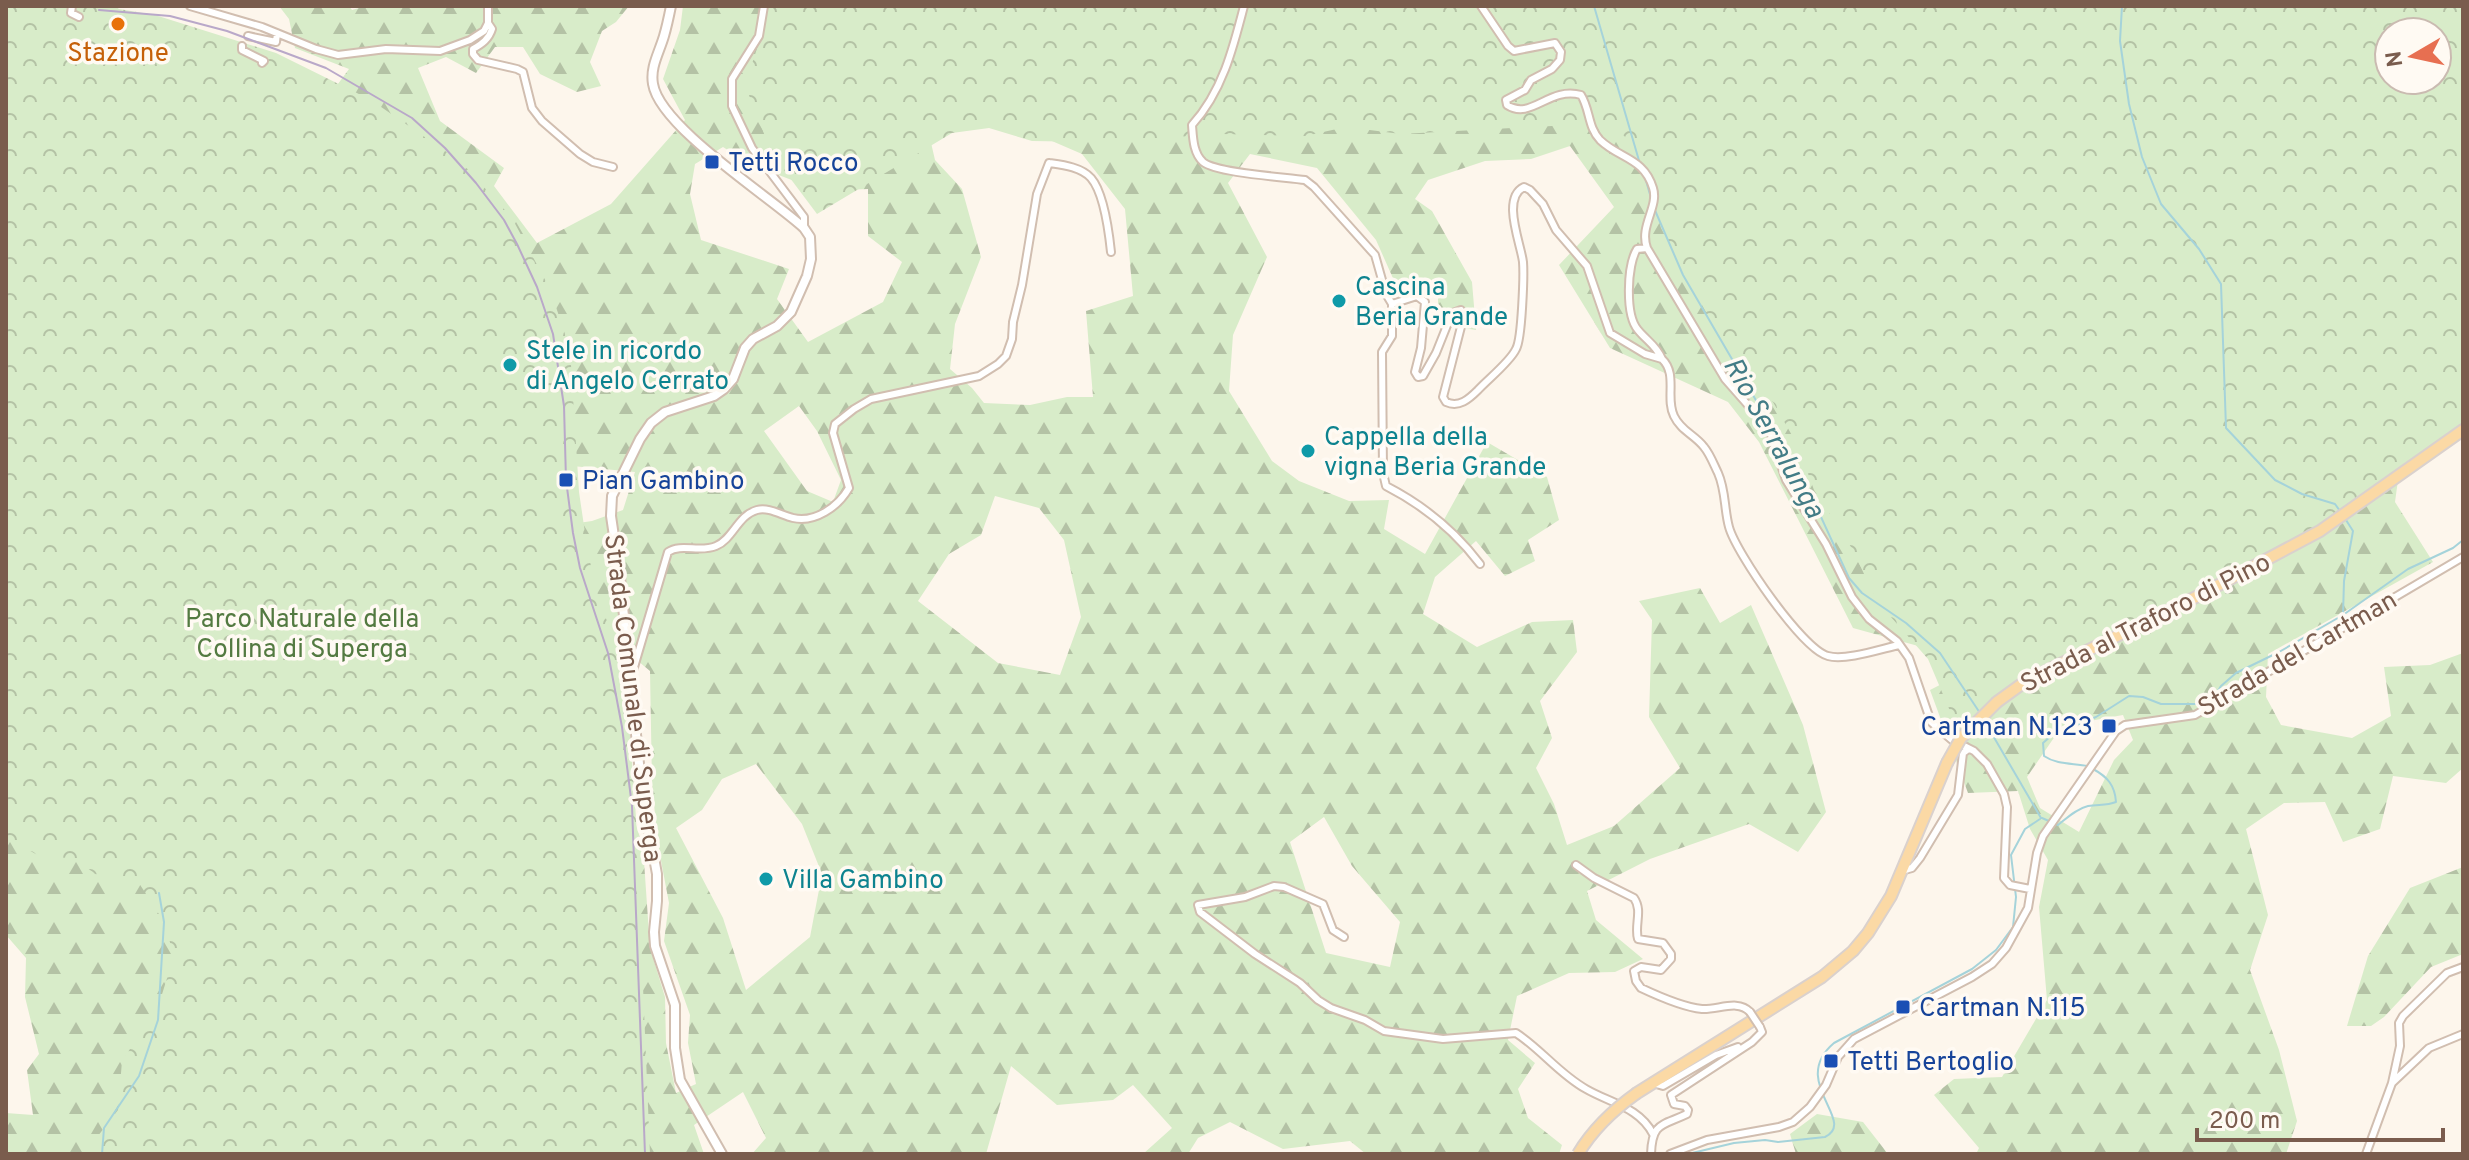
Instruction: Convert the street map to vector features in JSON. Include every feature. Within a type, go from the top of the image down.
[{"type":"main road","name":"Strada al Traforo di Pino","points":[[1578,1154],[1613,1111],[1637,1093],[1839,965],[1880,915],[1961,738],[1997,702],[2026,681],[2198,596],[2320,531],[2463,430]]},
{"type":"street","points":[[72,6],[71,13],[79,17]]},
{"type":"street","points":[[190,6],[338,55],[386,49],[440,51],[470,40],[484,31],[488,23],[488,6]]},
{"type":"street","points":[[671,6],[664,38],[652,68],[653,86],[664,109],[681,129],[804,228]]},
{"type":"street","points":[[764,6],[759,36],[732,79],[732,106],[752,148],[804,217],[804,228]]},
{"type":"street","points":[[1244,6],[1218,91],[1192,125],[1194,147],[1203,162],[1217,168],[1305,180],[1375,255],[1392,304],[1392,336],[1382,352],[1383,473],[1386,486],[1430,513],[1470,550],[1480,564]]},
{"type":"street","points":[[1481,6],[1514,51],[1555,43],[1561,52],[1560,60],[1552,69],[1531,80],[1525,90],[1506,100],[1507,105],[1525,110],[1561,93],[1581,95],[1598,138],[1619,155],[1641,164],[1653,187],[1654,196],[1647,217],[1644,240],[1647,248],[1725,379],[1769,429],[1786,480],[1826,544],[1852,597],[1869,619],[1909,658],[1931,722],[1967,750],[1974,751],[1987,764],[2004,794],[2007,807],[2004,878],[2010,885],[2030,889]]},
{"type":"street","points":[[488,23],[492,29],[490,35],[473,49],[478,60],[523,72],[528,98],[542,121],[580,154],[593,162],[613,167]]},
{"type":"street","points":[[248,36],[276,42],[277,33]]},
{"type":"street","points":[[242,46],[242,50],[264,61],[262,63]]},
{"type":"street","points":[[631,682],[636,655],[668,552],[677,548],[717,546],[753,511],[767,509],[804,519],[832,508],[843,499],[849,488],[833,433],[835,424],[871,399],[979,376],[1006,356],[1012,339],[1037,194],[1049,163],[1073,168],[1093,180],[1100,195],[1111,252]]},
{"type":"street","points":[[1392,304],[1417,296],[1425,302],[1421,348],[1415,372],[1418,377],[1423,376],[1436,353],[1453,313],[1461,310],[1463,319],[1443,397],[1451,405],[1468,400],[1516,349],[1520,334],[1523,262],[1513,213],[1516,194],[1524,187],[1543,204],[1556,230],[1587,266],[1610,333],[1645,354],[1662,359]]},
{"type":"street","name":"Strada Comunale di Superga","points":[[722,1154],[677,1071],[675,1005],[655,946],[657,874],[642,793],[611,516],[612,496],[651,423],[665,412],[714,396],[724,389],[733,379],[745,348],[791,312],[804,286],[811,259],[810,237],[804,228]]},
{"type":"street","points":[[1647,248],[1637,249],[1631,258],[1629,312],[1637,329],[1656,345],[1667,364],[1673,414],[1681,428],[1704,447],[1717,471],[1725,493],[1729,528],[1740,554],[1798,631],[1827,656],[1841,657],[1899,645]]},
{"type":"street","name":"Strada del Cartman","points":[[1670,1154],[1707,1140],[1793,1122],[1810,1107],[1826,1085],[1838,1057],[1854,1039],[1992,964],[2006,948],[2028,908],[2037,853],[2048,830],[2116,731],[2125,725],[2195,715],[2463,557]]},
{"type":"street","points":[[1901,871],[1912,868],[1920,858],[1958,795],[1963,753],[1967,750]]},
{"type":"street","points":[[1576,865],[1634,898],[1638,909],[1638,939],[1663,943],[1671,954],[1671,959],[1661,970],[1641,967],[1634,971],[1641,988],[1697,1008],[1744,1006],[1762,1032],[1752,1042],[1674,1091],[1672,1102],[1685,1106],[1687,1114],[1657,1127],[1651,1154]]},
{"type":"street","points":[[1344,937],[1333,930],[1323,904],[1284,887],[1274,886],[1245,897],[1198,905],[1200,912],[1237,941],[1331,1008],[1365,1020],[1391,1034],[1449,1039],[1516,1033],[1573,1082],[1630,1109],[1649,1126],[1653,1134]]},
{"type":"street","points":[[2366,1154],[2392,1083],[2400,1046],[2399,1023],[2447,973],[2463,967]]},
{"type":"street","points":[[2392,1083],[2429,1048],[2463,1034]]},
{"type":"street","points":[[1653,1083],[1663,1086],[1716,1055],[1752,1042]]},
{"type":"green space","points":[[6,6],[318,111],[349,69],[295,48],[289,19],[279,6],[349,6],[352,10],[366,6],[629,6],[616,22],[602,31],[590,62],[601,86],[577,92],[540,74],[523,47],[495,47],[476,73],[446,57],[418,68],[440,121],[504,168],[494,186],[537,243],[611,204],[685,120],[663,79],[680,30],[683,6],[2463,6],[2453,79],[2453,16],[2373,16],[2373,96],[2451,96],[2395,502],[2433,562],[2268,654],[2266,697],[2281,725],[2352,738],[2391,716],[2384,667],[2430,665],[2463,653],[2463,768],[2446,783],[2393,776],[2380,829],[2343,842],[2325,802],[2284,803],[2246,829],[2268,915],[2250,970],[2279,1050],[2297,1121],[2286,1154],[1976,1154],[1979,1148],[1934,1095],[1954,1079],[2002,1077],[2047,1000],[2039,907],[2048,860],[2030,829],[2018,791],[1968,793],[1930,690],[1967,671],[1958,657],[1853,628],[1759,442],[1728,402],[1610,348],[1559,265],[1614,207],[1570,146],[1531,159],[1485,161],[1428,180],[1415,199],[1432,211],[1472,282],[1476,330],[1438,324],[1438,296],[1396,285],[1376,240],[1317,168],[1250,154],[1228,183],[1267,257],[1233,335],[1229,391],[1272,461],[1299,481],[1349,501],[1389,500],[1384,529],[1425,554],[1487,442],[1547,477],[1559,520],[1528,540],[1535,561],[1505,576],[1476,541],[1435,577],[1423,614],[1477,647],[1532,622],[1573,620],[1577,652],[1540,701],[1552,738],[1536,768],[1554,804],[1567,845],[1614,826],[1680,768],[1649,717],[1652,620],[1639,601],[1700,588],[1720,623],[1751,605],[1803,725],[1826,812],[1798,852],[1749,824],[1650,859],[1587,891],[1596,920],[1643,959],[1615,972],[1569,973],[1517,996],[1508,1040],[1535,1063],[1518,1089],[1528,1118],[1562,1145],[1559,1154],[1366,1154],[1350,1141],[1283,1149],[1230,1122],[1198,1138],[1188,1154],[1143,1154],[1172,1128],[1133,1085],[1113,1100],[1057,1105],[1011,1066],[986,1154],[752,1154],[766,1138],[743,1092],[694,1125],[704,1154],[6,1154],[6,1113],[33,1115],[27,1070],[39,1054],[25,997],[26,958],[6,935]],"holes":[[[989,114],[1082,154],[1125,209],[1133,296],[1086,311],[1093,397],[1067,397],[1030,405],[984,403],[950,369],[955,324],[981,257],[962,189],[935,160],[929,134]],[[723,147],[748,163],[820,191],[868,189],[868,236],[902,262],[883,302],[808,342],[777,299],[789,269],[701,240],[690,194],[695,164]],[[799,406],[817,431],[841,480],[833,502],[807,491],[764,431]],[[551,464],[635,472],[623,510],[592,521],[544,528]],[[995,496],[1039,508],[1064,540],[1081,617],[1060,675],[998,663],[918,601],[949,554],[981,535]],[[620,646],[650,671],[652,784],[658,845],[669,903],[664,941],[690,1015],[688,1043],[696,1084],[676,1093],[666,1043],[665,997],[650,948],[643,847],[619,771],[614,701]],[[2123,715],[2133,740],[2114,760],[2079,832],[2040,808],[2027,777],[2062,726]],[[756,764],[802,824],[822,874],[810,937],[746,990],[723,918],[676,828],[702,810],[722,779]],[[1324,817],[1352,866],[1400,922],[1390,967],[1326,953],[1290,842]]]},
{"type":"green space","name":"Parco Naturale della Collina di Superga","points":[[6,6],[115,6],[155,15],[276,53],[371,100],[461,162],[512,218],[550,289],[570,349],[579,492],[588,553],[597,592],[626,677],[636,818],[650,1154],[84,1154],[118,1110],[122,1061],[158,1007],[174,956],[164,922],[137,880],[95,874],[75,858],[41,857],[6,837]]},
{"type":"green space","points":[[771,6],[2463,6],[2463,427],[2338,519],[2029,682],[1999,706],[1962,725],[1950,711],[1928,659],[1876,600],[1853,550],[1814,490],[1798,446],[1773,402],[1741,374],[1661,228],[1634,144],[1608,123],[1401,134],[1346,127],[1305,136],[1223,134],[1092,142],[1032,141],[989,128],[952,133],[817,214],[772,154],[745,85]]},
{"type":"green space","points":[[2463,867],[2463,954],[2431,967],[2384,1017],[2371,1026],[2347,1026],[2368,956],[2410,888]]},
{"type":"green space","points":[[1817,1114],[1863,1122],[1888,1154],[1796,1154],[1790,1134]]},
{"type":"waterway","name":"Rio Serralunga","points":[[1594,6],[1640,164]]},
{"type":"waterway","points":[[2122,6],[2120,41],[2129,104],[2142,157],[2161,204],[2199,249],[2221,284],[2226,428],[2275,480],[2302,494],[2335,504],[2340,511]]},
{"type":"waterway","name":"Rio Serralunga","points":[[1645,177],[1651,198]]},
{"type":"waterway","name":"Rio Serralunga","points":[[1654,208],[1683,275],[1810,493],[1849,578],[1862,593],[1906,623],[1940,653],[1980,713]]},
{"type":"waterway","points":[[2343,615],[2344,581],[2353,531],[2346,520]]},
{"type":"waterway","points":[[2088,766],[2049,759],[2044,756],[2043,743],[2052,735],[2096,717],[2129,696],[2143,697],[2161,704],[2200,704],[2214,697],[2236,673],[2343,615],[2408,569],[2453,548],[2463,540]]},
{"type":"waterway","name":"Rio Serralunga","points":[[1985,722],[2041,818]]},
{"type":"waterway","points":[[2042,818],[2058,825],[2084,807],[2116,802],[2110,782],[2093,769]]},
{"type":"waterway","points":[[1688,1154],[1734,1143],[1825,1137],[1833,1130],[1834,1121],[1820,1086],[1818,1072],[1822,1058],[1834,1043],[1972,969],[1996,950],[2013,927],[2016,897],[2011,855],[2025,829],[2040,819]]},
{"type":"waterway","points":[[102,1154],[104,1128],[139,1076],[158,1020],[164,922],[159,893]]},
{"type":"tram line","points":[[99,10],[170,16],[227,31],[326,68],[412,118],[445,148],[504,220],[517,244],[537,287],[553,334],[564,406],[566,480],[573,533],[580,568],[608,653],[622,727],[632,806],[645,1154]]},
{"type":"place","name":"Stazione","points":[[118,24]]},
{"type":"place","name":"Tetti Rocco","points":[[712,162]]},
{"type":"place","name":"Cascina Beria Grande","points":[[1339,301]]},
{"type":"place","name":"Stele in ricordo di Angelo Cerrato","points":[[510,365]]},
{"type":"place","name":"Cappella della vigna Beria Grande","points":[[1308,451]]},
{"type":"place","name":"Pian Gambino","points":[[566,480]]},
{"type":"place","name":"Cartman N.123","points":[[2109,726]]},
{"type":"place","name":"Villa Gambino","points":[[766,879]]},
{"type":"place","name":"Cartman N.115","points":[[1903,1007]]},
{"type":"place","name":"Tetti Bertoglio","points":[[1831,1061]]}]
